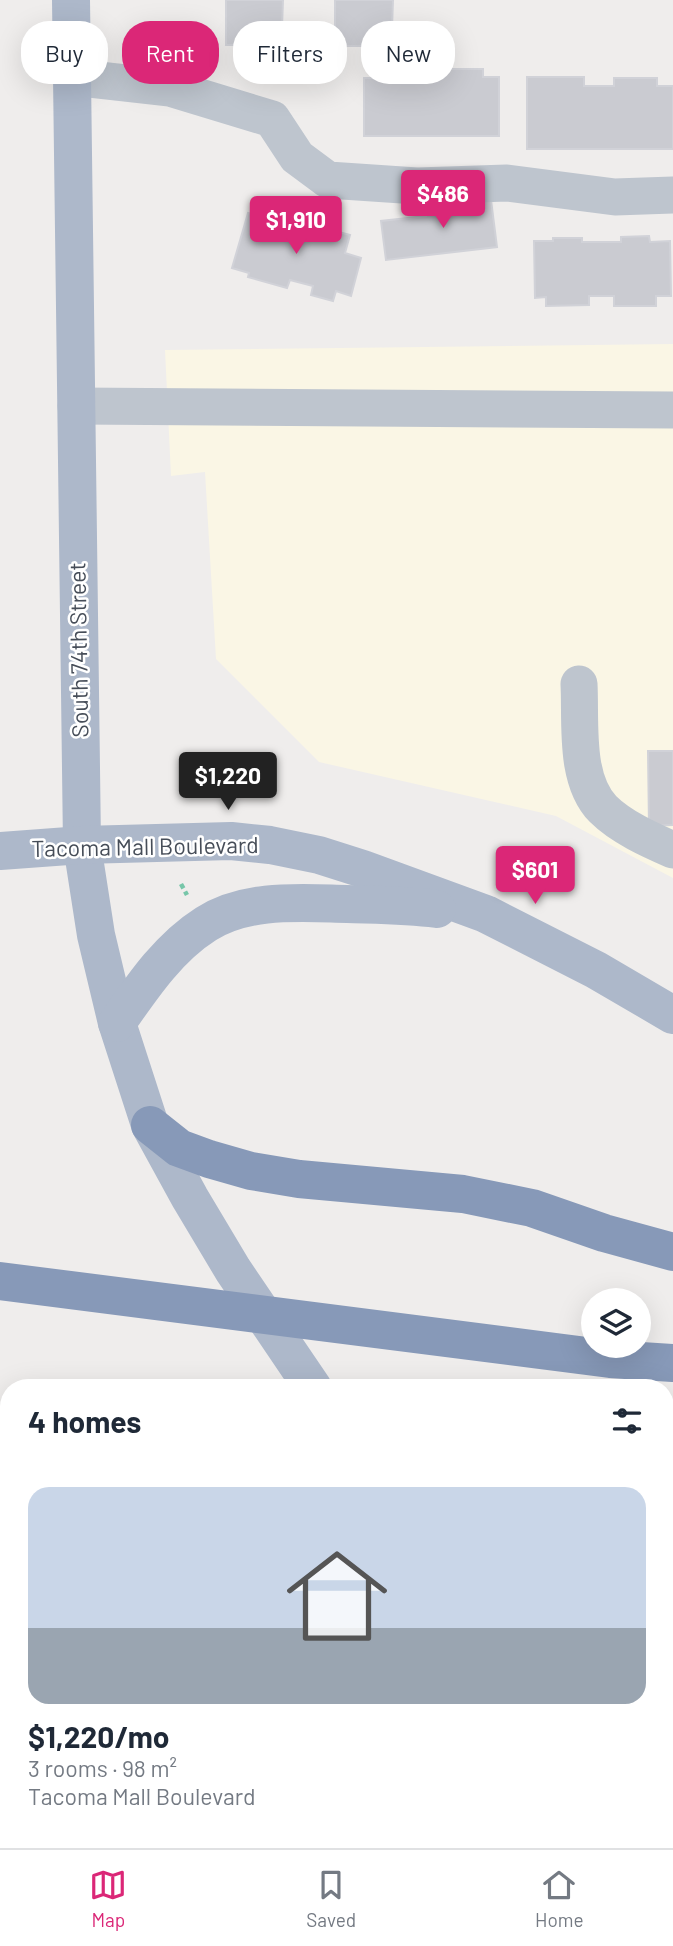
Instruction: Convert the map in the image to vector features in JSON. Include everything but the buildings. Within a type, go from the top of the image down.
[{"type":"highway","points":[[150,1125],[179,1148],[251,1171],[299,1179],[463,1194],[532,1208],[604,1233],[673,1252]]},
{"type":"highway","points":[[0,1281],[610,1359],[673,1363]]},
{"type":"main road","name":"South 74th Street","points":[[71,0],[71,21]]},
{"type":"main road","name":"South 74th Street","points":[[72,84],[82,845],[96,935],[117,1023],[150,1125],[233,1270],[307,1379]]},
{"type":"main road","name":"Tacoma Mall Boulevard","points":[[0,851],[82,845],[231,841],[270,845],[319,855],[486,914],[596,970],[673,1015]]},
{"type":"main road","points":[[117,1023],[146,981],[183,943],[207,923],[230,913],[257,906],[294,903],[412,906],[486,914]]},
{"type":"lane","points":[[108,82],[170,88],[272,119],[298,157],[328,180],[417,186],[507,183],[615,197],[673,195]]},
{"type":"lane","points":[[76,406],[673,410]]},
{"type":"lane","points":[[579,684],[582,768],[590,789],[603,809],[637,834],[673,850]]},
{"type":"shaded area","points":[[673,344],[673,878],[556,816],[319,762],[216,659],[205,472],[171,476],[165,350]]}]
